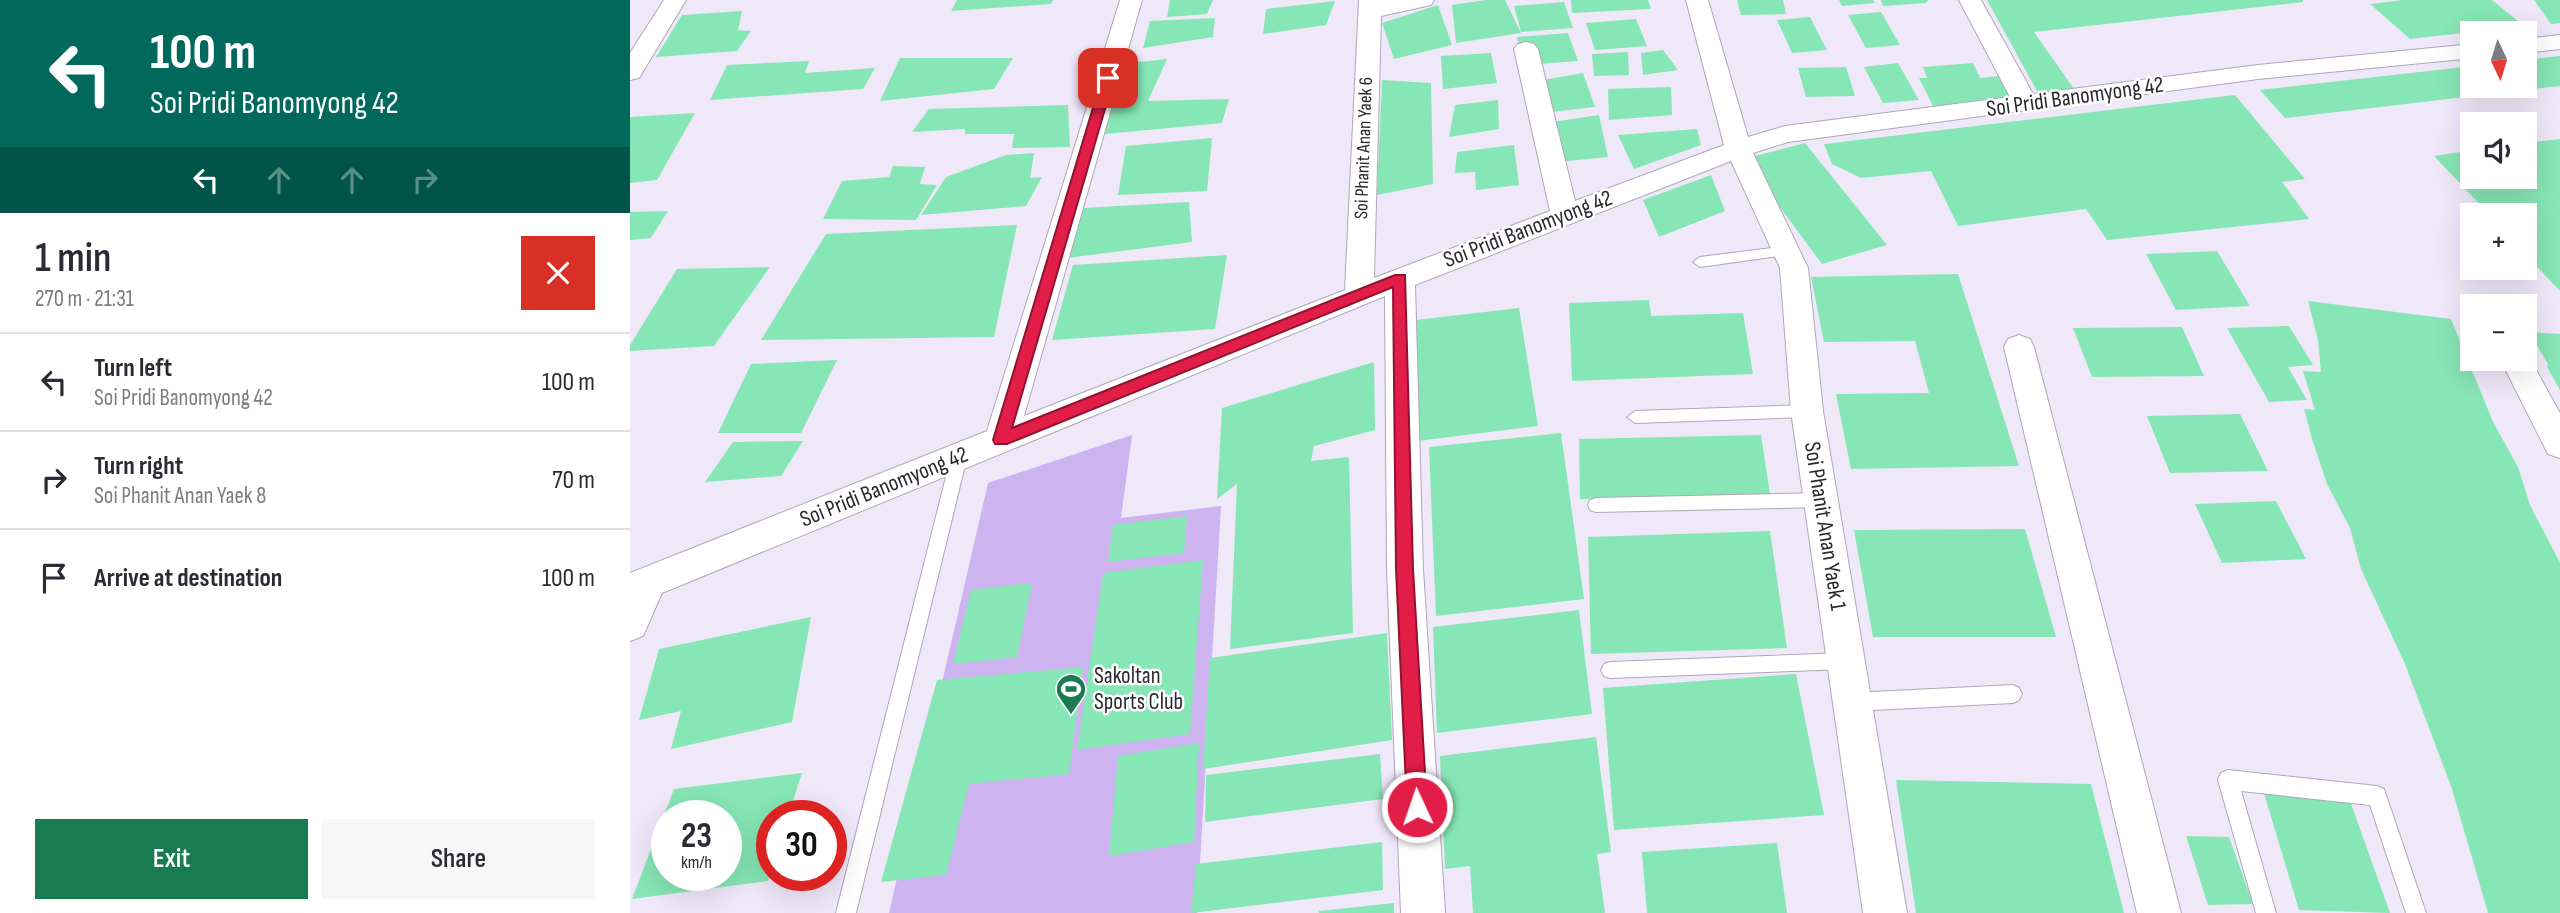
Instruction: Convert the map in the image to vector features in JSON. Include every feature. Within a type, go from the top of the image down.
[{"type":"street","points":[[630,73],[675,0]]},
{"type":"street","points":[[1001,440],[1131,0]]},
{"type":"street","points":[[1370,6],[1423,0]]},
{"type":"street","name":"Soi Phanit Anan Yaek 1","points":[[1698,0],[1738,149],[1794,268],[1807,411],[1885,913]]},
{"type":"street","points":[[1970,0],[2025,104]]},
{"type":"street","name":"Soi Phanit Anan Yaek 6","points":[[1359,296],[1370,6]]},
{"type":"street","points":[[2538,45],[2560,42]]},
{"type":"street","points":[[1527,49],[1564,215]]},
{"type":"street","name":"Soi Pridi Banomyong 42","points":[[639,585],[1400,279],[1738,149],[1785,134],[2025,104],[2253,67],[2460,52]]},
{"type":"street","points":[[1400,279],[1414,498],[1423,913]]},
{"type":"street","points":[[2019,347],[2160,913]]},
{"type":"street","points":[[2522,371],[2560,445]]},
{"type":"street","points":[[630,624],[639,585]]},
{"type":"lane","points":[[1700,262],[1787,251]]},
{"type":"lane","points":[[1635,417],[1807,411]]},
{"type":"lane","points":[[846,913],[959,457]]},
{"type":"lane","points":[[1596,505],[1821,500]]},
{"type":"lane","points":[[1610,670],[1846,661]]},
{"type":"lane","points":[[1852,702],[2013,694]]},
{"type":"lane","points":[[2266,913],[2228,780],[2377,796],[2416,913]]},
{"type":"shaded area","name":"Sakoltan Sports Club","points":[[1132,435],[1121,518],[1221,506],[1197,913],[889,913],[988,483]]},
{"type":"building","points":[[957,0],[1053,0],[1051,4],[951,11]]},
{"type":"building","points":[[1170,0],[1213,0],[1207,14],[1167,17]]},
{"type":"building","points":[[1505,0],[1521,33],[1456,43],[1452,5]]},
{"type":"building","points":[[1571,0],[1648,0],[1651,9],[1572,13]]},
{"type":"building","points":[[1737,0],[1783,0],[1786,14],[1741,15]]},
{"type":"building","points":[[1839,0],[1873,0],[1875,3],[1842,6]]},
{"type":"building","points":[[1881,0],[1928,0],[1926,3],[1883,6]]},
{"type":"building","points":[[1987,0],[2303,2],[2034,32],[2074,89],[2038,93]]},
{"type":"building","points":[[2403,0],[2492,0],[2518,21],[2460,21],[2460,33],[2410,39],[2370,4]]},
{"type":"building","points":[[2534,0],[2560,0],[2560,23],[2551,24]]},
{"type":"building","points":[[1335,1],[1326,25],[1263,34],[1266,9]]},
{"type":"building","points":[[1564,2],[1573,28],[1521,32],[1514,6]]},
{"type":"building","points":[[1438,5],[1452,45],[1394,59],[1382,23]]},
{"type":"building","points":[[742,11],[738,30],[751,31],[737,51],[656,57],[682,15]]},
{"type":"building","points":[[1881,12],[1900,45],[1866,48],[1848,15]]},
{"type":"building","points":[[1810,17],[1827,50],[1792,53],[1777,20]]},
{"type":"building","points":[[1215,18],[1213,37],[1143,48],[1150,21]]},
{"type":"building","points":[[1636,19],[1647,46],[1595,50],[1586,23]]},
{"type":"building","points":[[1568,33],[1578,61],[1525,65],[1517,37]]},
{"type":"building","points":[[1663,50],[1678,70],[1643,75],[1641,53]]},
{"type":"building","points":[[1628,52],[1629,75],[1594,76],[1592,54]]},
{"type":"building","points":[[1491,53],[1497,83],[1443,89],[1441,56]]},
{"type":"building","points":[[2560,56],[2560,86],[2538,89],[2538,59]]},
{"type":"building","points":[[900,58],[1013,58],[994,89],[880,101]]},
{"type":"building","points":[[1167,59],[1148,101],[1229,99],[1222,123],[1105,134],[1121,64]]},
{"type":"building","points":[[809,61],[805,73],[875,68],[863,89],[710,100],[727,65]]},
{"type":"building","points":[[1898,63],[1919,100],[1883,103],[1864,67]]},
{"type":"building","points":[[1973,63],[1980,78],[1998,76],[2009,95],[2005,99],[1934,108],[1919,78],[1927,78],[1923,67]]},
{"type":"building","points":[[1846,67],[1855,96],[1806,97],[1798,68]]},
{"type":"building","points":[[2460,67],[2460,98],[2285,118],[2260,90]]},
{"type":"building","points":[[1583,73],[1595,107],[1551,112],[1543,80]]},
{"type":"building","points":[[1382,80],[1431,83],[1433,184],[1377,195]]},
{"type":"building","points":[[1671,87],[1672,115],[1609,120],[1608,89]]},
{"type":"building","points":[[2235,95],[2305,179],[2282,182],[2309,219],[2107,240],[2086,209],[1958,226],[1931,171],[1861,178],[1832,164],[1824,144]]},
{"type":"building","points":[[1498,100],[1499,129],[1449,137],[1455,105]]},
{"type":"building","points":[[1068,105],[1070,147],[1012,148],[1014,134],[965,134],[965,129],[912,132],[929,109]]},
{"type":"building","points":[[695,113],[657,180],[630,183],[630,117]]},
{"type":"building","points":[[1599,115],[1608,157],[1558,162],[1552,122]]},
{"type":"building","points":[[1697,129],[1701,145],[1634,169],[1618,135]]},
{"type":"building","points":[[1212,138],[1207,191],[1118,195],[1126,146]]},
{"type":"building","points":[[2560,139],[2560,291],[2537,267],[2537,203],[2479,203],[2465,189],[2537,189],[2537,142]]},
{"type":"building","points":[[1805,143],[1887,245],[1822,264],[1744,159]]},
{"type":"building","points":[[1514,145],[1519,185],[1476,190],[1475,172],[1455,173],[1457,152]]},
{"type":"building","points":[[2460,152],[2460,183],[2434,156]]},
{"type":"building","points":[[1034,153],[1030,178],[1042,177],[1026,206],[921,215],[946,177],[1006,155]]},
{"type":"building","points":[[893,166],[925,167],[920,184],[937,185],[916,220],[823,219],[842,181],[889,177]]},
{"type":"building","points":[[1711,175],[1725,211],[1659,237],[1643,200]]},
{"type":"building","points":[[1189,202],[1192,242],[1067,258],[1083,208]]},
{"type":"building","points":[[668,211],[651,238],[630,240],[630,212]]},
{"type":"building","points":[[1017,225],[994,337],[761,340],[826,234]]},
{"type":"building","points":[[2217,251],[2250,306],[2176,310],[2146,254]]},
{"type":"building","points":[[1227,255],[1215,329],[1052,340],[1073,265]]},
{"type":"building","points":[[770,267],[714,346],[630,351],[630,345],[677,269]]},
{"type":"building","points":[[1958,274],[2019,466],[1851,469],[1836,394],[1929,393],[1915,341],[1824,342],[1811,277]]},
{"type":"building","points":[[1649,300],[1651,316],[1743,313],[1753,374],[1572,381],[1569,303]]},
{"type":"building","points":[[2308,301],[2451,319],[2460,341],[2460,371],[2472,371],[2493,422],[2518,467],[2530,505],[2560,563],[2560,913],[2488,913],[2452,789],[2405,664],[2361,569],[2350,528],[2327,484],[2313,442],[2304,409],[2315,410],[2303,371],[2321,372],[2318,340]]},
{"type":"building","points":[[1519,308],[1538,426],[1417,441],[1407,321]]},
{"type":"building","points":[[2289,326],[2313,365],[2288,367],[2307,400],[2269,402],[2227,328]]},
{"type":"building","points":[[2182,327],[2204,376],[2092,377],[2073,328]]},
{"type":"building","points":[[2537,333],[2560,334],[2560,390],[2546,365],[2549,366],[2537,346]]},
{"type":"building","points":[[837,360],[801,433],[718,433],[751,364]]},
{"type":"building","points":[[1374,362],[1375,430],[1314,446],[1311,461],[1349,457],[1353,633],[1230,649],[1237,484],[1217,499],[1222,408]]},
{"type":"building","points":[[2240,414],[2268,471],[2170,473],[2147,416]]},
{"type":"building","points":[[1561,433],[1584,599],[1436,616],[1429,447]]},
{"type":"building","points":[[1761,435],[1770,494],[1580,499],[1579,439]]},
{"type":"building","points":[[803,441],[781,476],[705,482],[733,442]]},
{"type":"building","points":[[2276,501],[2306,559],[2222,563],[2195,504]]},
{"type":"building","points":[[1187,516],[1184,553],[1108,562],[1113,525]]},
{"type":"building","points":[[2025,529],[2056,637],[1873,637],[1854,530]]},
{"type":"building","points":[[1770,531],[1787,648],[1591,654],[1588,537]]},
{"type":"building","points":[[1203,560],[1190,734],[1077,750],[1103,573]]},
{"type":"building","points":[[1032,583],[1017,657],[953,664],[971,590]]},
{"type":"building","points":[[1579,610],[1592,714],[1437,733],[1433,627]]},
{"type":"building","points":[[811,617],[792,722],[671,749],[681,711],[639,720],[659,649]]},
{"type":"building","points":[[1387,633],[1392,740],[1203,769],[1210,658]]},
{"type":"building","points":[[1083,667],[1069,774],[969,784],[946,875],[881,882],[937,680]]},
{"type":"building","points":[[1796,674],[1824,815],[1614,830],[1603,688]]},
{"type":"building","points":[[1596,737],[1611,852],[1597,854],[1605,913],[1473,913],[1470,866],[1445,869],[1440,756]]},
{"type":"building","points":[[1199,743],[1194,842],[1109,856],[1118,756]]},
{"type":"building","points":[[1380,754],[1383,799],[1205,822],[1206,775]]},
{"type":"building","points":[[802,773],[793,800],[756,800],[756,883],[742,884],[742,800],[670,800],[674,789]]},
{"type":"building","points":[[1896,780],[2091,784],[2124,913],[1916,913]]},
{"type":"building","points":[[2263,790],[2349,798],[2390,913],[2299,910]]},
{"type":"building","points":[[2186,836],[2229,837],[2253,904],[2208,905]]},
{"type":"building","points":[[1382,842],[1383,890],[1191,913],[1196,864]]},
{"type":"building","points":[[1777,843],[1787,913],[1647,913],[1642,852]]},
{"type":"building","points":[[651,849],[651,891],[692,891],[632,899]]},
{"type":"building","points":[[1394,903],[1394,913],[1319,913],[1319,911]]},
{"type":"place","name":"Sakoltan Sports Club","points":[[1071,716]]},
{"type":"route","points":[[1108,78],[1001,440],[1400,279],[1405,569],[1417,807]]}]
